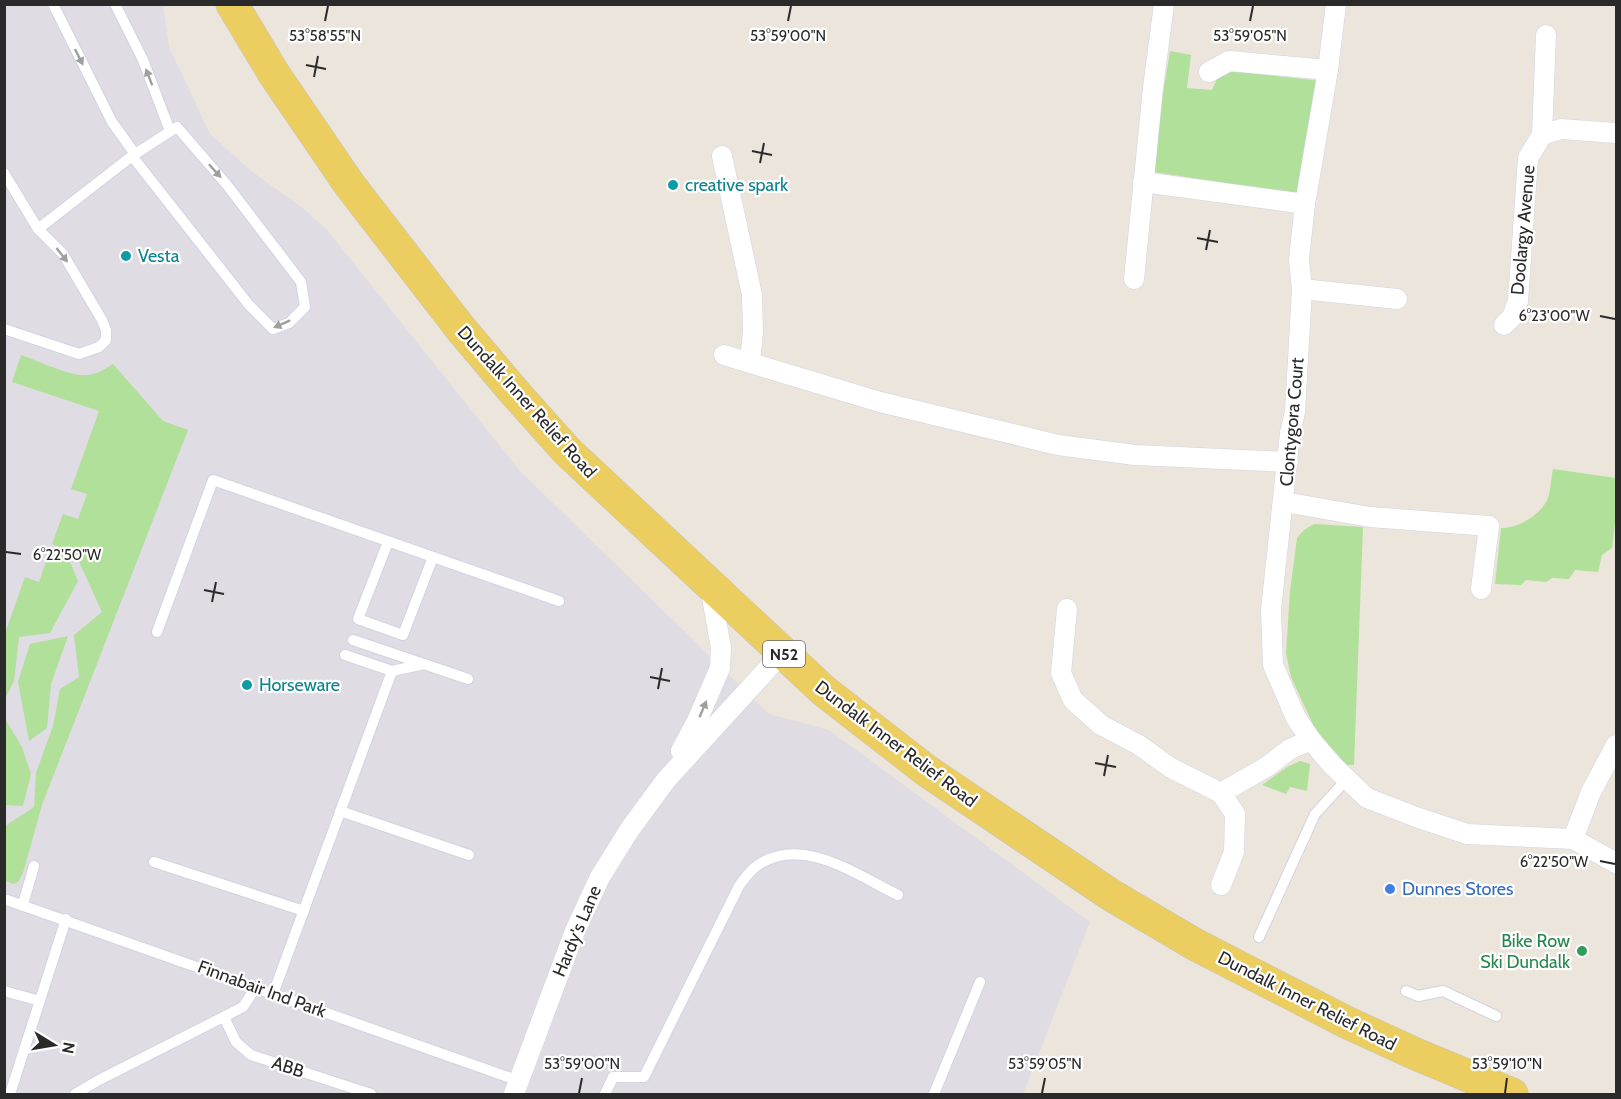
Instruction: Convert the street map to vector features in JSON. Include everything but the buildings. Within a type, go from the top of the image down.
[{"type":"main road","name":"Dundalk Inner Relief Road","points":[[232,4],[274,74],[349,184],[460,329],[567,450],[824,691],[927,771],[1111,895],[1196,945],[1348,1023],[1512,1095]]},
{"type":"street","points":[[1134,279],[1154,78],[1164,4]]},
{"type":"street","name":"Clontygora Court","points":[[1336,4],[1328,70],[1305,204],[1299,259],[1302,289],[1295,412],[1290,433],[1284,502],[1370,517],[1489,526],[1481,589]]},
{"type":"street","name":"Doolargy Avenue","points":[[1504,325],[1512,317],[1518,301],[1528,158],[1542,135],[1546,35]]},
{"type":"street","points":[[1209,72],[1228,61],[1328,70]]},
{"type":"street","points":[[1542,135],[1561,129],[1617,133]]},
{"type":"street","points":[[722,156],[752,295],[753,332],[750,362]]},
{"type":"street","points":[[1143,182],[1305,204]]},
{"type":"street","points":[[1302,289],[1397,299]]},
{"type":"street","points":[[724,355],[880,402],[1058,446],[1135,455],[1288,462]]},
{"type":"street","points":[[1284,502],[1271,610],[1273,665],[1296,718],[1311,740],[1367,798],[1416,818],[1467,834],[1573,839],[1617,863]]},
{"type":"street","name":"Hardy's Lane","points":[[666,780],[697,722],[720,669],[721,648],[710,586]]},
{"type":"street","points":[[1067,609],[1061,673],[1072,700],[1101,725],[1140,745],[1171,768],[1221,793],[1235,814],[1234,852],[1221,885]]},
{"type":"street","name":"Hardy's Lane","points":[[516,1088],[575,931],[600,877],[630,829],[666,780],[782,652]]},
{"type":"street","points":[[1221,793],[1268,766],[1290,749],[1311,740]]},
{"type":"street","points":[[1573,839],[1591,792],[1617,745]]},
{"type":"lane","points":[[53,4],[112,122],[134,155],[249,305],[273,329],[289,323],[305,307],[301,282],[227,185],[173,129],[143,60],[115,4]]},
{"type":"lane","points":[[38,229],[134,155],[173,129]]},
{"type":"lane","points":[[4,173],[38,229],[63,254],[102,320],[106,330],[106,340],[99,347],[79,354],[4,329]]},
{"type":"lane","points":[[157,632],[213,480],[559,601]]},
{"type":"lane","points":[[388,542],[358,619],[403,635],[433,558]]},
{"type":"lane","points":[[353,640],[468,679]]},
{"type":"lane","points":[[345,655],[392,671],[425,664]]},
{"type":"lane","points":[[273,994],[392,671]]},
{"type":"lane","points":[[1259,937],[1315,814],[1347,779]]},
{"type":"lane","points":[[340,811],[470,855]]},
{"type":"lane","points":[[605,1095],[613,1077],[644,1077],[739,886],[756,866],[776,855],[799,854],[825,860],[898,895]]},
{"type":"lane","points":[[154,862],[304,911]]},
{"type":"lane","points":[[23,904],[34,866]]},
{"type":"lane","name":"Finnabair Ind Park","points":[[4,899],[256,987],[516,1088]]},
{"type":"lane","points":[[10,1095],[66,919]]},
{"type":"lane","points":[[934,1095],[980,982]]},
{"type":"lane","points":[[75,1095],[99,1080],[243,1007],[256,987]]},
{"type":"lane","points":[[4,991],[40,1001]]},
{"type":"lane","points":[[1406,991],[1418,996],[1443,991],[1496,1016]]},
{"type":"lane","name":"ABB","points":[[224,1017],[236,1042],[251,1055],[371,1095]]},
{"type":"shaded area","points":[[5,5],[163,5],[169,47],[210,134],[250,170],[304,209],[327,230],[520,471],[769,714],[829,730],[1090,922],[1023,1094],[5,1094]]},
{"type":"green space","points":[[1170,51],[1191,55],[1187,88],[1212,90],[1223,71],[1321,81],[1303,195],[1154,172],[1156,135]]},
{"type":"green space","points":[[21,355],[80,375],[97,373],[113,364],[163,421],[188,430],[42,805],[23,873],[18,882],[14,884],[5,881],[5,826],[34,807],[36,773],[53,726],[60,689],[79,677],[74,635],[102,612],[75,553],[52,544],[63,514],[78,519],[87,494],[71,489],[99,411],[12,382]]},
{"type":"green space","points":[[1553,469],[1616,478],[1616,514],[1612,548],[1602,555],[1598,572],[1575,570],[1569,579],[1552,578],[1546,582],[1526,580],[1521,585],[1495,584],[1501,528],[1522,523],[1540,510],[1548,498]]},
{"type":"green space","points":[[1314,524],[1363,527],[1354,765],[1347,765],[1316,731],[1291,677],[1286,653],[1290,591],[1297,538]]},
{"type":"green space","points":[[50,550],[68,557],[78,581],[50,633],[19,637],[14,681],[5,699],[5,633],[25,577],[39,582]]},
{"type":"green space","points":[[68,636],[51,684],[47,728],[29,741],[18,682],[30,644]]},
{"type":"green space","points":[[4,717],[22,747],[31,774],[23,806],[5,805]]},
{"type":"green space","points":[[1300,761],[1310,764],[1307,791],[1290,787],[1286,794],[1262,785],[1287,767]]},
{"type":"place","name":"creative spark","points":[[673,185]]},
{"type":"place","name":"Vesta","points":[[126,256]]},
{"type":"place","name":"Horseware","points":[[247,685]]},
{"type":"place","name":"Dunnes Stores","points":[[1390,889]]},
{"type":"place","name":"Bike Row Ski Dundalk","points":[[1582,951]]}]
